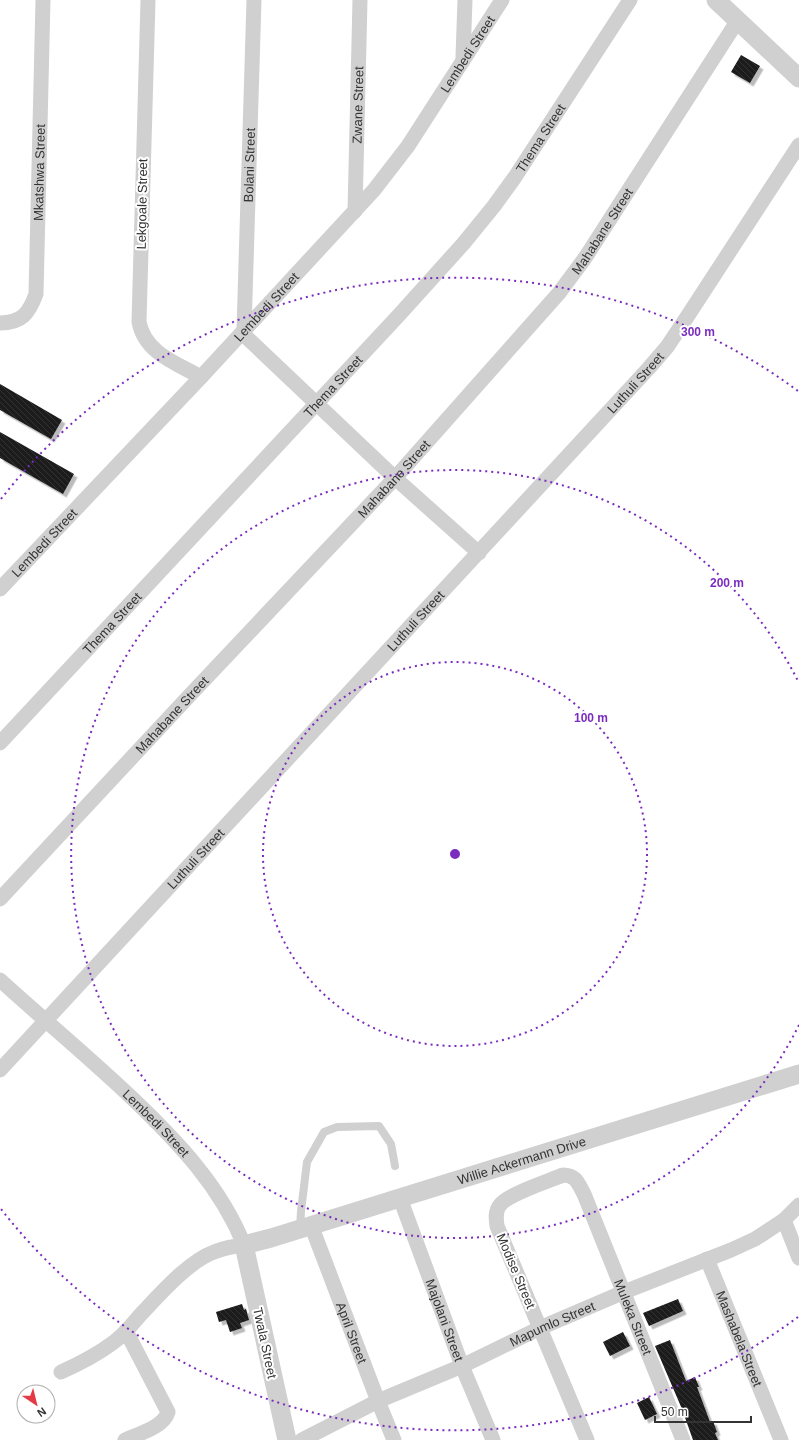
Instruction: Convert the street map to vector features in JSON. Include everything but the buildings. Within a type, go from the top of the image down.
[{"type":"street","name":"Mkatshwa Street","points":[[0,323],[18,320],[26,314],[32,305],[36,294],[43,0]]},
{"type":"street","name":"Lekgoale Street","points":[[148,0],[139,322],[141,331],[151,347],[167,359],[201,376]]},
{"type":"street","name":"Bolani Street","points":[[243,332],[254,0]]},
{"type":"street","name":"Zwane Street","points":[[354,211],[360,0]]},
{"type":"street","points":[[463,58],[465,0]]},
{"type":"street","name":"Lembedi Street","points":[[0,589],[243,332],[387,174],[408,146],[463,58],[502,0]]},
{"type":"street","name":"Thema Street","points":[[0,743],[399,315],[463,244],[494,206],[519,170],[630,0]]},
{"type":"street","points":[[716,0],[799,78]]},
{"type":"street","name":"Mahabane Street","points":[[0,899],[190,695],[396,478],[564,287],[585,258],[738,20]]},
{"type":"street","name":"Luthuli Street","points":[[0,1070],[643,375],[667,346],[799,145]]},
{"type":"street","points":[[243,332],[396,478],[479,552]]},
{"type":"street","name":"Lembedi Street","points":[[0,980],[103,1071],[168,1132],[191,1158],[222,1202],[238,1229],[244,1245]]},
{"type":"street","name":"Willie Ackermann Drive","points":[[244,1245],[271,1238],[799,1074]]},
{"type":"street","name":"Modise Street","points":[[584,1194],[575,1179],[570,1175],[563,1175],[509,1198],[500,1205],[496,1217],[497,1226],[587,1440]]},
{"type":"street","name":"Muleka Street","points":[[584,1194],[683,1440]]},
{"type":"street","name":"Majolani Street","points":[[400,1198],[462,1366],[493,1440]]},
{"type":"street","name":"Mapumlo Street","points":[[302,1440],[378,1401],[462,1366],[540,1328],[755,1239],[784,1220],[799,1205]]},
{"type":"street","points":[[784,1220],[799,1258]]},
{"type":"street","name":"April Street","points":[[306,1227],[394,1440]]},
{"type":"street","points":[[61,1372],[80,1363],[114,1342],[157,1298],[198,1260],[213,1252],[244,1245]]},
{"type":"street","name":"Twala Street","points":[[244,1245],[287,1440]]},
{"type":"street","name":"Mashabela Street","points":[[707,1259],[781,1440]]},
{"type":"street","points":[[125,1440],[162,1422],[168,1412],[126,1331]]},
{"type":"lane","points":[[306,1227],[301,1211],[307,1162],[324,1132],[337,1126],[379,1126],[390,1144],[395,1166]]}]
